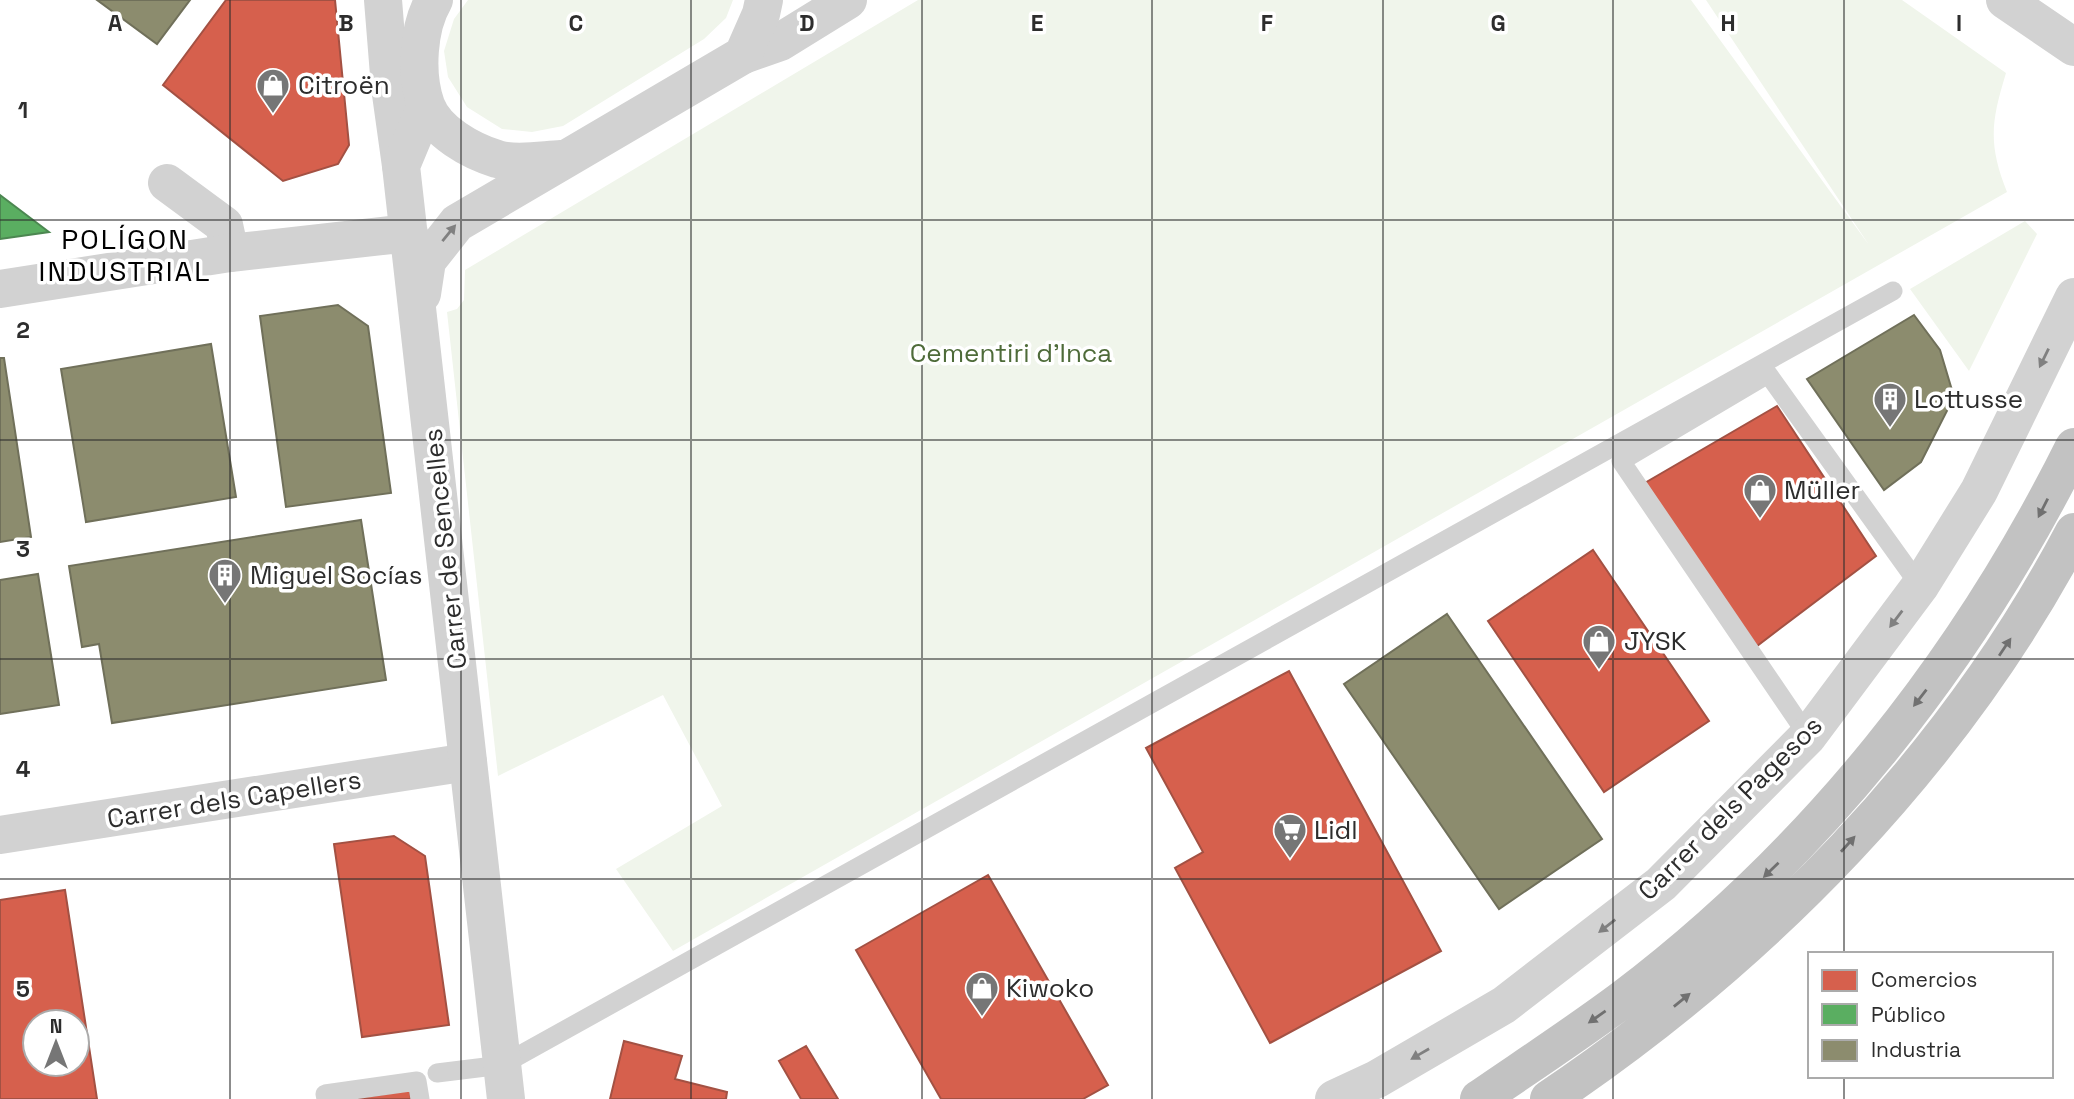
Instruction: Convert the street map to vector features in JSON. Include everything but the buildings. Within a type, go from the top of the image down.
[{"type":"highway","points":[[1479,1099],[1623,999],[1734,905],[1799,842],[1879,752],[1949,661],[1993,596],[2034,527],[2074,447]]},
{"type":"highway","points":[[1549,1099],[1657,1020],[1756,939],[1845,848],[1966,702],[2036,600],[2074,532]]},
{"type":"street","name":"Carrer de Sencelles","points":[[385,0],[408,48],[420,58]]},
{"type":"street","name":"Carrer de Sencelles","points":[[385,0],[390,87],[410,233],[504,1082]]},
{"type":"street","points":[[401,166],[426,106],[420,58],[424,18],[434,0]]},
{"type":"street","points":[[743,55],[761,15],[764,0]]},
{"type":"street","points":[[419,317],[427,261],[457,223],[743,55],[780,42],[848,0]]},
{"type":"street","points":[[2005,0],[2074,47]]},
{"type":"street","points":[[426,106],[446,132],[472,149],[500,161],[563,159]]},
{"type":"street","points":[[167,183],[224,225],[230,253]]},
{"type":"street","points":[[0,289],[230,253],[410,233]]},
{"type":"street","name":"Carrer dels Pagesos","points":[[1334,1099],[1377,1079],[1504,1005],[1661,884],[1808,736],[1920,586],[1979,491],[2074,297]]},
{"type":"street","name":"Carrer dels Capellers","points":[[0,835],[468,762]]},
{"type":"lane","points":[[437,1073],[504,1082],[1893,291]]},
{"type":"lane","points":[[1808,736],[1621,461],[1768,374],[1920,586]]},
{"type":"lane","points":[[326,1099],[325,1094],[417,1080],[420,1099]]},
{"type":"green space","points":[[468,0],[733,0],[726,18],[704,39],[563,126],[532,132],[502,129],[467,107],[448,77],[444,51],[454,19]]},
{"type":"green space","name":"Cementiri d'Inca","points":[[918,0],[1691,0],[1869,245],[1706,0],[1902,0],[2006,73],[1997,106],[1994,146],[2007,192],[673,951],[616,869],[722,806],[663,695],[498,776],[447,312],[457,309],[464,300],[465,270]]},
{"type":"green space","points":[[2025,221],[2037,234],[1969,371],[1910,289]]},
{"type":"place","name":"Citroën","points":[[273,115]]},
{"type":"place","name":"Lottusse","points":[[1890,429]]},
{"type":"place","name":"Müller","points":[[1760,520]]},
{"type":"place","name":"Miguel Socías","points":[[225,605]]},
{"type":"place","name":"JYSK","points":[[1599,671]]},
{"type":"place","name":"Lidl","points":[[1290,860]]},
{"type":"place","name":"Kiwoko","points":[[982,1018]]},
{"type":"district","name":"POLÍGON INDUSTRIAL","points":[[125,255]]}]
